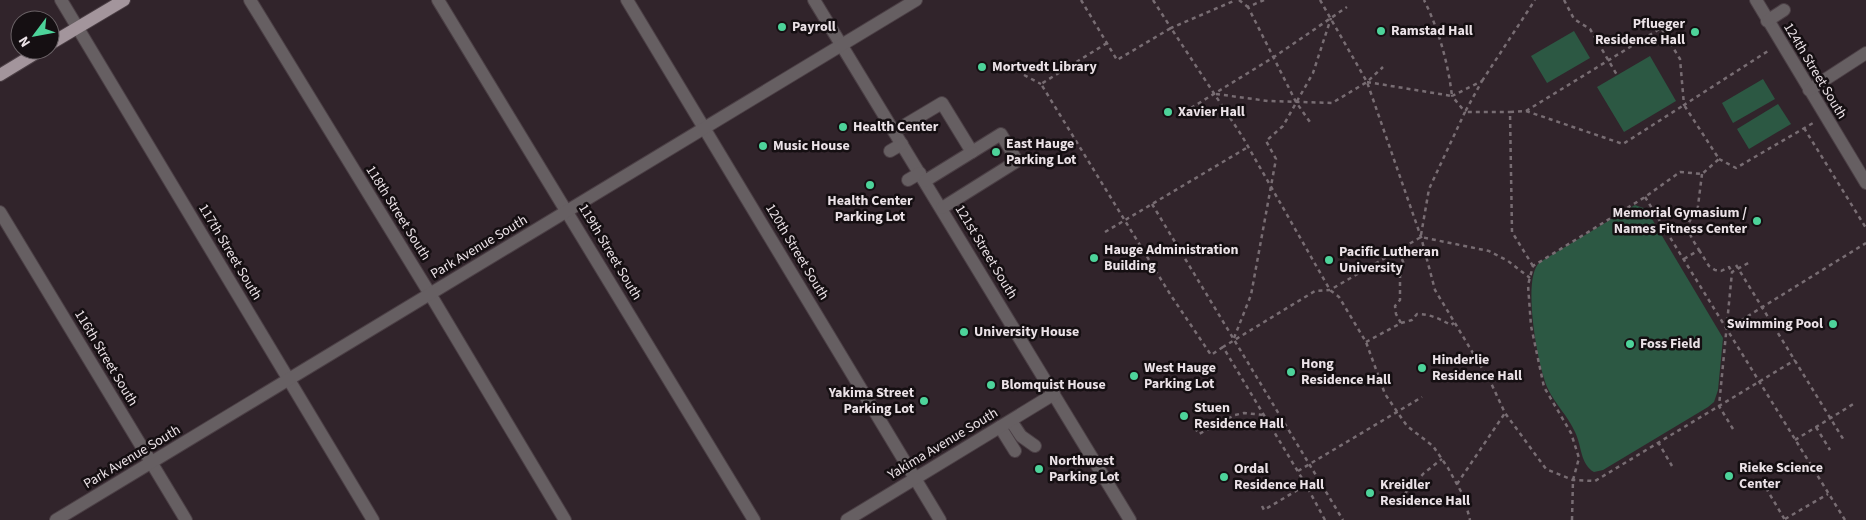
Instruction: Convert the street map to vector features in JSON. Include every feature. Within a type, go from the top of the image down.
[{"type":"main road","points":[[60,38],[124,0]]},
{"type":"main road","points":[[0,75],[24,60]]},
{"type":"street","name":"117th Street South","points":[[62,0],[373,520]]},
{"type":"street","name":"118th Street South","points":[[250,0],[430,294],[565,520]]},
{"type":"street","name":"119th Street South","points":[[438,0],[754,520]]},
{"type":"street","name":"120th Street South","points":[[627,0],[940,520]]},
{"type":"street","name":"121st Street South","points":[[814,0],[1059,396],[1080,426],[1130,520]]},
{"type":"street","name":"Park Avenue South","points":[[56,520],[916,0]]},
{"type":"street","name":"124th Street South","points":[[1756,0],[1866,184]]},
{"type":"street","points":[[1767,20],[1784,10]]},
{"type":"street","points":[[1809,90],[1866,53]]},
{"type":"street","points":[[895,131],[942,103],[972,152]]},
{"type":"street","points":[[908,180],[937,174],[1001,134],[1017,161],[942,208]]},
{"type":"street","points":[[890,151],[902,144]]},
{"type":"street","points":[[1855,165],[1866,158]]},
{"type":"street","name":"116th Street South","points":[[0,212],[186,520]]},
{"type":"street","name":"Yakima Avenue South","points":[[847,520],[1006,424],[1059,396]]},
{"type":"street","points":[[1006,424],[1035,446]]},
{"type":"street","points":[[1006,424],[1015,451]]},
{"type":"path","points":[[1081,0],[1118,60],[1170,28],[1237,0],[1248,7],[1296,102],[1312,125]]},
{"type":"path","points":[[1153,0],[1248,147],[1330,290],[1339,297],[1366,342],[1385,394],[1407,426],[1433,446],[1442,459],[1464,497],[1470,520]]},
{"type":"path","points":[[1248,7],[1264,0]]},
{"type":"path","points":[[1320,0],[1367,82],[1421,237],[1435,290],[1491,383],[1505,412],[1546,469],[1573,480],[1595,480],[1795,360]]},
{"type":"path","points":[[1424,0],[1437,30],[1449,72],[1452,96],[1465,112]]},
{"type":"path","points":[[1421,237],[1430,189],[1465,112],[1482,81],[1535,0]]},
{"type":"path","points":[[1564,0],[1574,19],[1590,29],[1617,75]]},
{"type":"path","points":[[1191,108],[1274,57],[1347,7]]},
{"type":"path","points":[[1234,340],[1251,295],[1276,159],[1266,141],[1283,126],[1313,73],[1331,18]]},
{"type":"path","points":[[1526,111],[1661,28],[1680,59],[1684,105],[1719,159],[1736,168],[1813,123]]},
{"type":"path","points":[[1041,84],[1107,43]]},
{"type":"path","points":[[1465,112],[1526,111],[1623,144],[1768,50]]},
{"type":"path","points":[[1214,94],[1268,101],[1332,103],[1367,82],[1383,67]]},
{"type":"path","points":[[1024,75],[1041,84],[1170,294],[1210,355],[1315,292],[1330,290],[1421,237],[1489,251],[1508,261],[1530,278]]},
{"type":"path","points":[[1367,82],[1452,96],[1482,81]]},
{"type":"path","points":[[1510,112],[1512,232],[1533,266]]},
{"type":"path","points":[[1804,128],[1866,228]]},
{"type":"path","points":[[1105,232],[1242,148],[1248,147]]},
{"type":"path","points":[[1719,159],[1702,174],[1697,214],[1690,220],[1688,226],[1690,234],[1699,250],[1712,268],[1721,271],[1729,267],[1732,272],[1719,406],[1733,429]]},
{"type":"path","points":[[1572,520],[1573,480],[1579,458],[1571,433],[1544,387],[1530,326],[1528,285],[1533,266],[1646,197],[1680,172],[1702,174]]},
{"type":"path","points":[[1646,197],[1845,520]]},
{"type":"path","points":[[1152,204],[1343,520]]},
{"type":"path","points":[[1727,329],[1866,243]]},
{"type":"path","points":[[1398,250],[1404,264],[1400,276],[1400,300],[1395,306],[1396,314],[1401,323]]},
{"type":"path","points":[[1684,259],[1699,250]]},
{"type":"path","points":[[1732,272],[1737,267],[1750,262]]},
{"type":"path","points":[[1737,267],[1845,442]]},
{"type":"path","points":[[1366,342],[1401,323],[1412,320],[1417,314],[1435,316],[1450,324],[1454,323]]},
{"type":"path","points":[[1223,347],[1298,471],[1325,520]]},
{"type":"path","points":[[1298,471],[1422,397]]},
{"type":"path","points":[[1796,440],[1855,404]]},
{"type":"path","points":[[1457,485],[1505,412]]},
{"type":"path","points":[[1195,428],[1199,434],[1235,415],[1244,413],[1264,415]]},
{"type":"path","points":[[1816,427],[1830,450]]},
{"type":"path","points":[[1658,442],[1672,466]]},
{"type":"path","points":[[1394,505],[1424,473],[1442,459]]},
{"type":"path","points":[[1262,506],[1264,510],[1306,485]]},
{"type":"path","points":[[1766,488],[1785,520],[1828,494]]},
{"type":"green space","points":[[1574,31],[1590,58],[1547,83],[1531,56]]},
{"type":"green space","points":[[1650,56],[1676,101],[1624,132],[1597,87]]},
{"type":"green space","points":[[1763,79],[1775,99],[1733,123],[1722,103]]},
{"type":"green space","points":[[1778,104],[1791,124],[1749,149],[1737,129]]},
{"type":"green space","name":"Foss Field","points":[[1635,205],[1646,209],[1723,338],[1718,390],[1714,402],[1708,407],[1603,470],[1594,472],[1586,464],[1575,432],[1548,389],[1544,378],[1533,323],[1532,285],[1534,271],[1540,262]]},
{"type":"place","name":"Payroll","points":[[782,27]]},
{"type":"place","name":"Ramstad Hall","points":[[1381,31]]},
{"type":"place","name":"Pflueger Residence Hall","points":[[1695,32]]},
{"type":"place","name":"Mortvedt Library","points":[[982,67]]},
{"type":"place","name":"Xavier Hall","points":[[1168,112]]},
{"type":"place","name":"Health Center","points":[[843,127]]},
{"type":"place","name":"Music House","points":[[763,146]]},
{"type":"place","name":"East Hauge Parking Lot","points":[[996,152]]},
{"type":"place","name":"Health Center Parking Lot","points":[[870,185]]},
{"type":"place","name":"Memorial Gymasium / Names Fitness Center","points":[[1757,221]]},
{"type":"place","name":"Hauge Administration Building","points":[[1094,258]]},
{"type":"place","name":"Pacific Lutheran University","points":[[1329,260]]},
{"type":"place","name":"Swimming Pool","points":[[1833,324]]},
{"type":"place","name":"University House","points":[[964,332]]},
{"type":"place","name":"Foss Field","points":[[1630,344]]},
{"type":"place","name":"Hinderlie Residence Hall","points":[[1422,368]]},
{"type":"place","name":"Hong Residence Hall","points":[[1291,372]]},
{"type":"place","name":"West Hauge Parking Lot","points":[[1134,376]]},
{"type":"place","name":"Blomquist House","points":[[991,385]]},
{"type":"place","name":"Yakima Street Parking Lot","points":[[924,401]]},
{"type":"place","name":"Stuen Residence Hall","points":[[1184,416]]},
{"type":"place","name":"Northwest Parking Lot","points":[[1039,469]]},
{"type":"place","name":"Rieke Science Center","points":[[1729,476]]},
{"type":"place","name":"Ordal Residence Hall","points":[[1224,477]]},
{"type":"place","name":"Kreidler Residence Hall","points":[[1370,493]]}]
